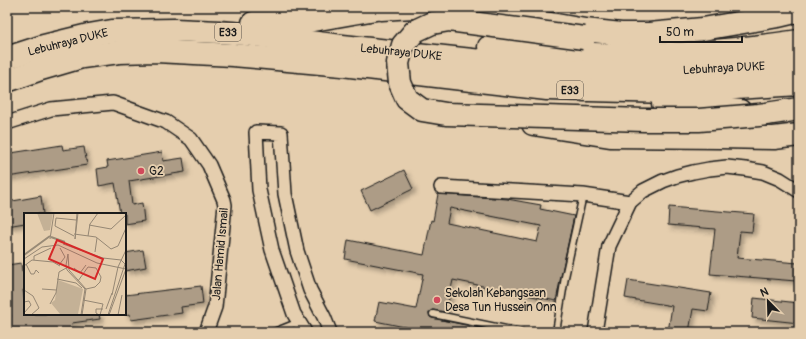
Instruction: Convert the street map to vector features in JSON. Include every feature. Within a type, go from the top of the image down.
[{"type":"highway","points":[[112,31],[175,21],[261,23],[302,22],[384,8],[413,7],[443,8],[488,13],[585,30],[621,34],[649,34],[703,29],[799,11]]},
{"type":"highway","points":[[765,27],[799,18]]},
{"type":"highway","points":[[799,23],[711,36],[639,42],[544,34],[448,20],[432,23],[415,31],[403,45],[398,63],[400,83],[407,99],[422,110],[446,114],[644,120],[700,120],[759,115],[799,107]]},
{"type":"highway","name":"Lebuhraya DUKE","points":[[7,58],[44,46],[112,31],[174,30],[245,34],[584,72],[676,71],[763,67],[799,62]]},
{"type":"highway","points":[[342,46],[421,42],[584,54],[634,55],[688,53],[799,41]]},
{"type":"highway","name":"Lebuhraya DUKE","points":[[7,81],[82,57],[119,52],[156,51],[233,55],[342,65],[547,89],[670,92],[799,84]]},
{"type":"highway","points":[[547,89],[747,112],[799,107]]},
{"type":"highway","points":[[482,115],[610,136],[719,136],[774,138],[799,135]]},
{"type":"street","name":"Jalan Hamid Ismail","points":[[7,123],[52,109],[112,103],[166,122],[191,139],[209,164],[225,205],[215,307],[206,332]]},
{"type":"street","points":[[302,327],[294,314],[272,250],[259,190],[256,132],[280,133],[285,194],[297,251],[310,290],[330,332]]},
{"type":"street","points":[[595,332],[610,246],[630,202],[643,191],[677,176],[709,169],[727,167],[745,168],[763,172],[780,179],[799,192]]},
{"type":"street","points":[[441,187],[583,195],[630,202]]},
{"type":"lane","points":[[556,332],[565,277],[583,195]]},
{"type":"lane","points":[[433,314],[521,332]]},
{"type":"lane","points":[[274,332],[302,327]]},
{"type":"building","points":[[62,145],[63,150],[84,147],[87,165],[7,177],[7,161],[12,160],[11,153]]},
{"type":"building","name":"G2","points":[[162,152],[163,161],[183,158],[185,172],[129,181],[132,205],[142,203],[144,221],[126,224],[126,213],[120,213],[115,183],[99,186],[97,169],[108,167],[107,161]]},
{"type":"building","points":[[404,170],[413,189],[370,210],[361,191]]},
{"type":"building","points":[[438,194],[507,199],[541,205],[540,209],[574,216],[556,301],[453,280],[446,312],[432,310],[429,313],[430,317],[499,332],[430,332],[375,321],[379,302],[416,309],[423,274],[345,259],[348,240],[424,255],[431,220],[433,221]],"holes":[[[450,208],[541,226],[537,242],[447,223]]]},
{"type":"building","points":[[41,196],[43,213],[24,213],[24,223],[7,226],[7,202]]},
{"type":"building","points":[[669,207],[754,214],[752,232],[740,231],[737,258],[798,263],[796,281],[710,274],[715,229],[668,225]]},
{"type":"building","points":[[143,250],[146,267],[126,271],[126,253]]},
{"type":"building","points":[[21,263],[22,271],[24,271],[24,315],[99,315],[100,319],[72,323],[73,330],[62,332],[7,332],[7,317],[11,317],[7,292],[7,265]]},
{"type":"building","points":[[628,280],[711,293],[708,311],[693,309],[689,332],[668,332],[672,306],[625,298]]},
{"type":"building","points":[[201,286],[203,304],[181,307],[182,313],[131,320],[130,314],[126,315],[126,295]]},
{"type":"building","points":[[754,298],[799,303],[799,323],[752,318]]},
{"type":"place","name":"G2","points":[[141,171]]},
{"type":"place","name":"Sekolah Kebangsaan Desa Tun Hussein Onn","points":[[437,300]]}]
